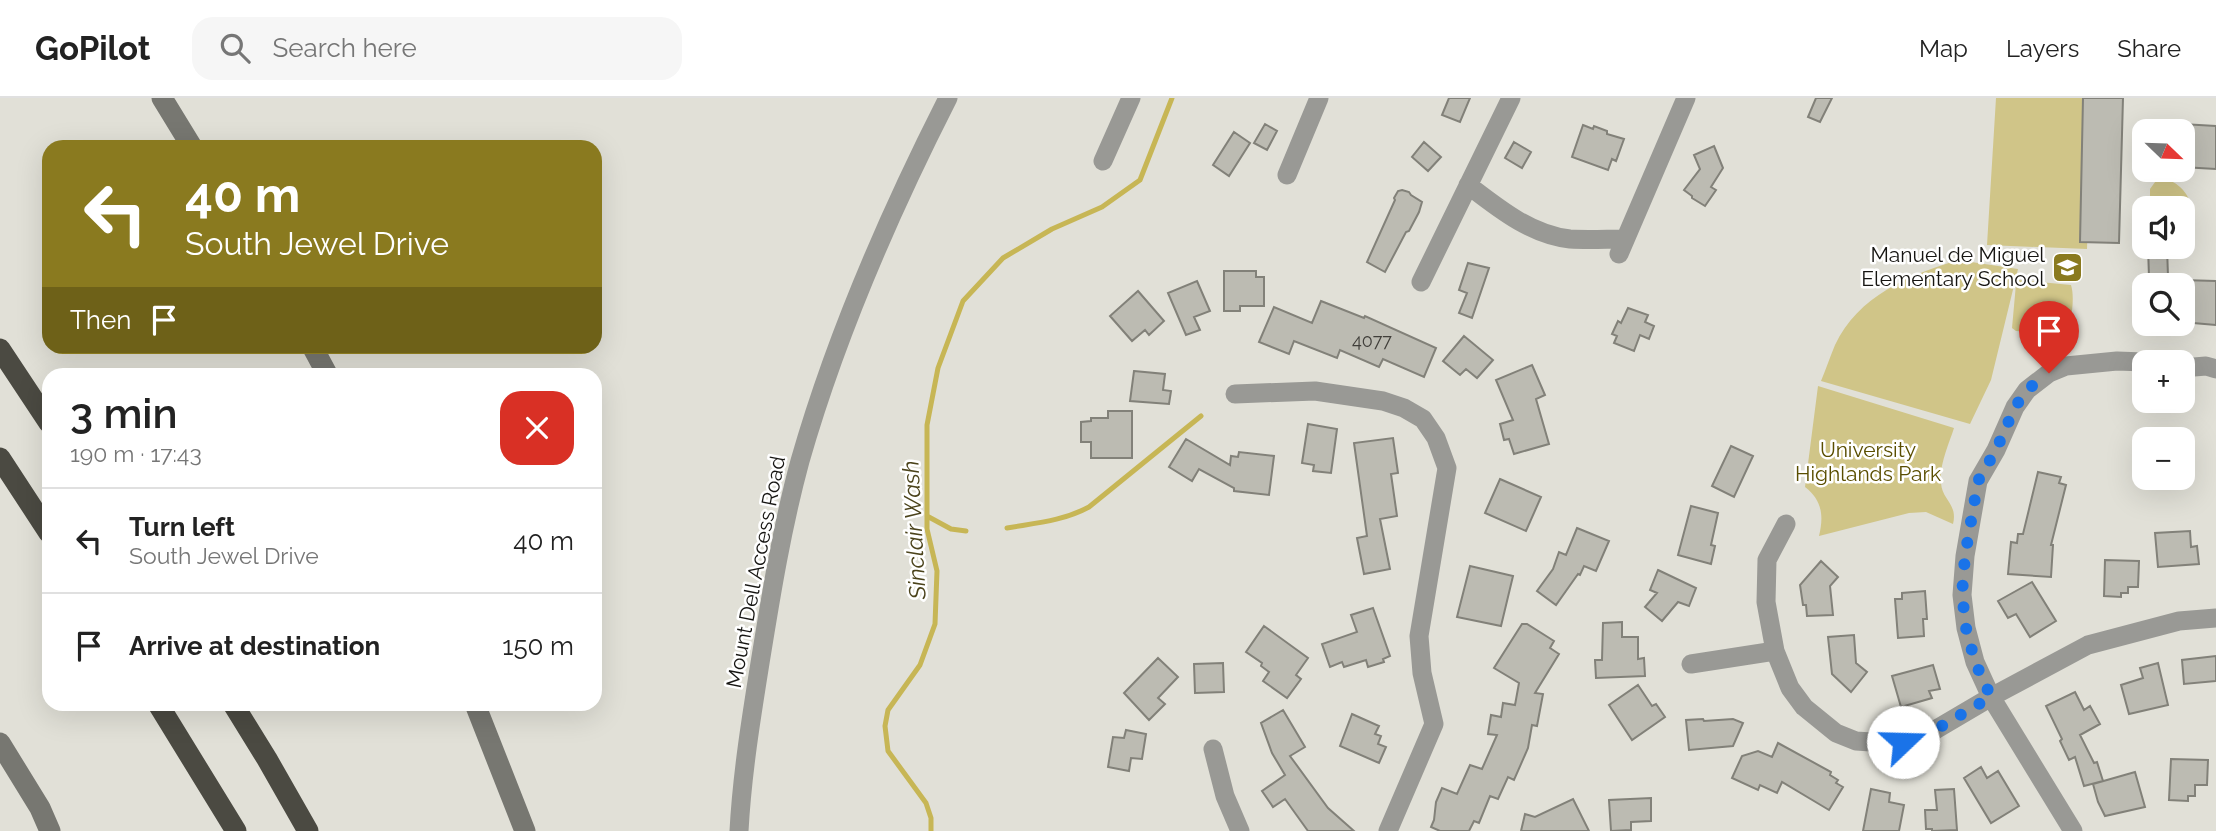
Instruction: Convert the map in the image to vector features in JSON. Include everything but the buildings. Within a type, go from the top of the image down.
[{"type":"highway","points":[[0,349],[42,412]]},
{"type":"highway","points":[[0,458],[42,522]]},
{"type":"highway","points":[[162,711],[236,831]]},
{"type":"highway","points":[[237,711],[308,831]]},
{"type":"main road","points":[[162,98],[188,140]]},
{"type":"main road","points":[[478,711],[525,831]]},
{"type":"main road","points":[[0,743],[40,808],[50,831]]},
{"type":"street","name":"Mount Dell Access Road","points":[[739,831],[751,719],[769,606],[800,461],[854,304],[903,189],[948,98]]},
{"type":"street","points":[[1103,161],[1131,98]]},
{"type":"street","points":[[1287,176],[1319,98]]},
{"type":"street","points":[[1421,282],[1511,98]]},
{"type":"street","points":[[1468,185],[1535,230],[1569,239],[1622,246],[1686,98]]},
{"type":"street","points":[[2073,831],[1991,697],[1975,662],[1966,628],[1962,594],[1965,556],[1978,481],[1996,450],[2015,407],[2038,380],[2066,366],[2132,362]]},
{"type":"street","points":[[2195,367],[2216,369]]},
{"type":"street","points":[[1234,394],[1315,391],[1383,401],[1404,408],[1423,419],[1436,438],[1447,468],[1419,636],[1422,673],[1434,724],[1388,831]]},
{"type":"street","points":[[1786,524],[1767,560],[1766,602],[1775,651],[1790,688],[1804,707],[1836,733],[1856,741],[1886,743],[1918,740],[2088,645],[2179,621],[2216,618]]},
{"type":"street","points":[[1691,664],[1775,651]]},
{"type":"street","points":[[1213,749],[1225,796],[1240,831]]},
{"type":"green space","points":[[1996,98],[2092,98],[2087,249],[1987,245]]},
{"type":"green space","points":[[2155,182],[2172,182],[2187,196],[2150,196],[2150,189]]},
{"type":"green space","points":[[1958,260],[2018,269],[1991,380],[1970,424],[1821,381],[1835,345],[1857,313],[1887,290],[1904,281]]},
{"type":"green space","points":[[2019,280],[2071,285],[2072,310],[2064,335],[2016,331],[2012,328],[2016,284]]},
{"type":"green space","name":"University Highlands Park","points":[[1818,386],[1954,428],[1941,469],[1942,489],[1952,507],[1953,524],[1926,512],[1909,513],[1819,536],[1820,509],[1815,497],[1805,487]]},
{"type":"waterway","name":"Sinclair Wash","points":[[931,831],[931,818],[926,803],[888,751],[885,726],[888,710],[920,665],[935,624],[937,571],[927,529],[927,425],[938,368],[963,301],[1003,258],[1052,229],[1102,207],[1140,180],[1172,98]]},
{"type":"waterway","points":[[1007,528],[1059,518],[1089,507],[1201,416]]},
{"type":"waterway","points":[[927,516],[951,529],[966,531]]},
{"type":"place","name":"Manuel de Miguel Elementary School","points":[[2068,267]]},
{"type":"route","points":[[1903,742],[1918,740],[1991,697],[1975,662],[1966,628],[1962,594],[1965,556],[1978,481],[1996,450],[2015,407],[2027,390],[2049,373]]}]
